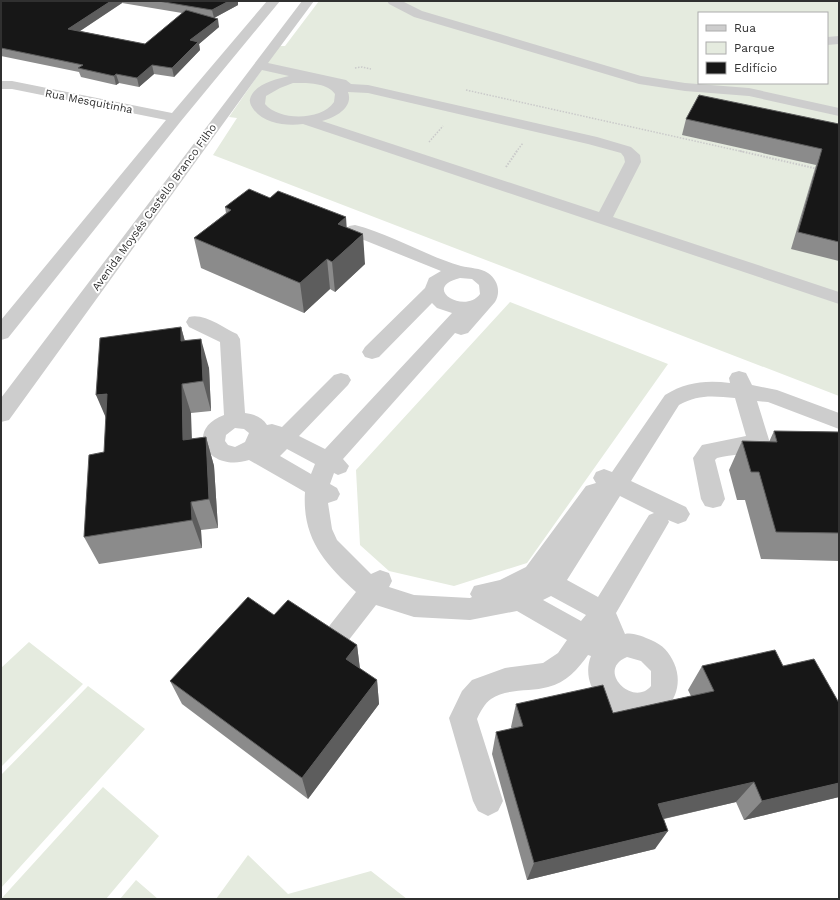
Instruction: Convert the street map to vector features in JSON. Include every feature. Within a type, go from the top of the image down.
[{"type":"street","points":[[1,333],[176,118],[274,1]]},
{"type":"street","name":"Avenida Moysés Castello Branco Filho","points":[[1,414],[308,1]]},
{"type":"street","points":[[393,1],[418,14],[625,76],[685,87],[751,88],[839,112]]},
{"type":"street","points":[[828,41],[839,40]]},
{"type":"street","points":[[262,61],[341,83],[347,88],[368,89],[592,140],[626,150],[632,155],[633,162],[603,220]]},
{"type":"street","points":[[304,120],[328,114],[336,108],[341,102],[342,95],[338,89],[331,84],[320,80],[292,79],[279,82],[260,93],[257,100],[259,107],[266,113],[276,118],[304,120],[839,298]]},
{"type":"street","name":"Rua Mesquitinha","points":[[1,85],[12,85],[176,118]]},
{"type":"street","points":[[333,464],[488,298],[490,292],[489,286],[485,280],[478,275],[460,272],[355,230]]},
{"type":"street","points":[[372,352],[433,291],[437,280],[451,273],[460,272]]},
{"type":"street","points":[[433,291],[436,297],[444,304],[457,308],[467,308],[483,303],[488,298]]},
{"type":"street","points":[[467,308],[333,464],[323,490],[316,502],[320,529],[328,547],[353,574],[376,586],[382,596],[414,606],[470,609],[511,595],[542,580],[610,481],[672,400],[685,392],[740,384],[777,388],[839,412]]},
{"type":"street","points":[[196,322],[230,339],[246,422]]},
{"type":"street","points":[[333,464],[284,438],[246,422],[221,426],[214,436],[216,448],[221,452],[235,455],[258,454],[284,438],[341,380]]},
{"type":"street","points":[[740,384],[839,421]]},
{"type":"street","points":[[713,499],[704,458],[710,451],[738,444],[759,443],[740,384]]},
{"type":"street","points":[[246,422],[260,429],[261,435],[258,454]]},
{"type":"street","points":[[258,454],[323,490]]},
{"type":"street","points":[[488,801],[463,718],[472,700],[482,689],[505,681],[548,675],[567,662],[586,637],[667,518],[610,481]]},
{"type":"street","points":[[511,595],[612,651],[603,612],[542,580]]},
{"type":"street","points":[[339,633],[376,586]]},
{"type":"path","points":[[494,184],[535,127]]},
{"type":"green space","points":[[319,1],[839,1],[839,396],[213,155],[237,118],[229,117],[278,46],[285,46]]},
{"type":"green space","points":[[510,302],[668,364],[527,563],[454,586],[389,571],[360,545],[356,470]]},
{"type":"green space","points":[[29,642],[83,684],[1,767],[1,668]]},
{"type":"green space","points":[[88,686],[145,729],[1,888],[1,775]]},
{"type":"green space","points":[[103,787],[159,836],[106,899],[1,899]]},
{"type":"green space","points":[[248,855],[288,894],[371,871],[407,899],[216,899]]},
{"type":"green space","points":[[136,880],[158,899],[120,899]]},
{"type":"building","points":[[1,1],[111,1],[68,29],[145,44],[186,10],[218,19],[190,40],[198,42],[172,68],[152,65],[137,78],[116,74],[114,76],[78,68],[83,65],[1,48]]},
{"type":"building","points":[[158,1],[229,1],[212,10]]},
{"type":"building","points":[[699,95],[839,124],[839,242],[798,232],[822,149],[686,119]]},
{"type":"building","points":[[249,189],[270,198],[278,191],[346,217],[338,224],[363,234],[332,262],[327,259],[300,283],[194,238],[231,210],[225,207]]},
{"type":"building","points":[[181,327],[181,341],[201,339],[203,381],[182,384],[183,440],[206,437],[209,499],[191,502],[192,520],[84,537],[89,455],[104,452],[107,394],[96,395],[100,338]]},
{"type":"building","points":[[774,431],[839,432],[839,533],[776,532],[759,472],[751,472],[742,441],[777,442]]},
{"type":"building","points":[[248,597],[274,615],[288,600],[357,645],[346,659],[377,680],[302,778],[170,681]]},
{"type":"building","points":[[775,650],[783,666],[814,659],[839,703],[839,783],[762,801],[754,782],[658,804],[668,831],[534,863],[496,732],[523,726],[516,704],[603,685],[613,713],[714,691],[702,666]]}]
